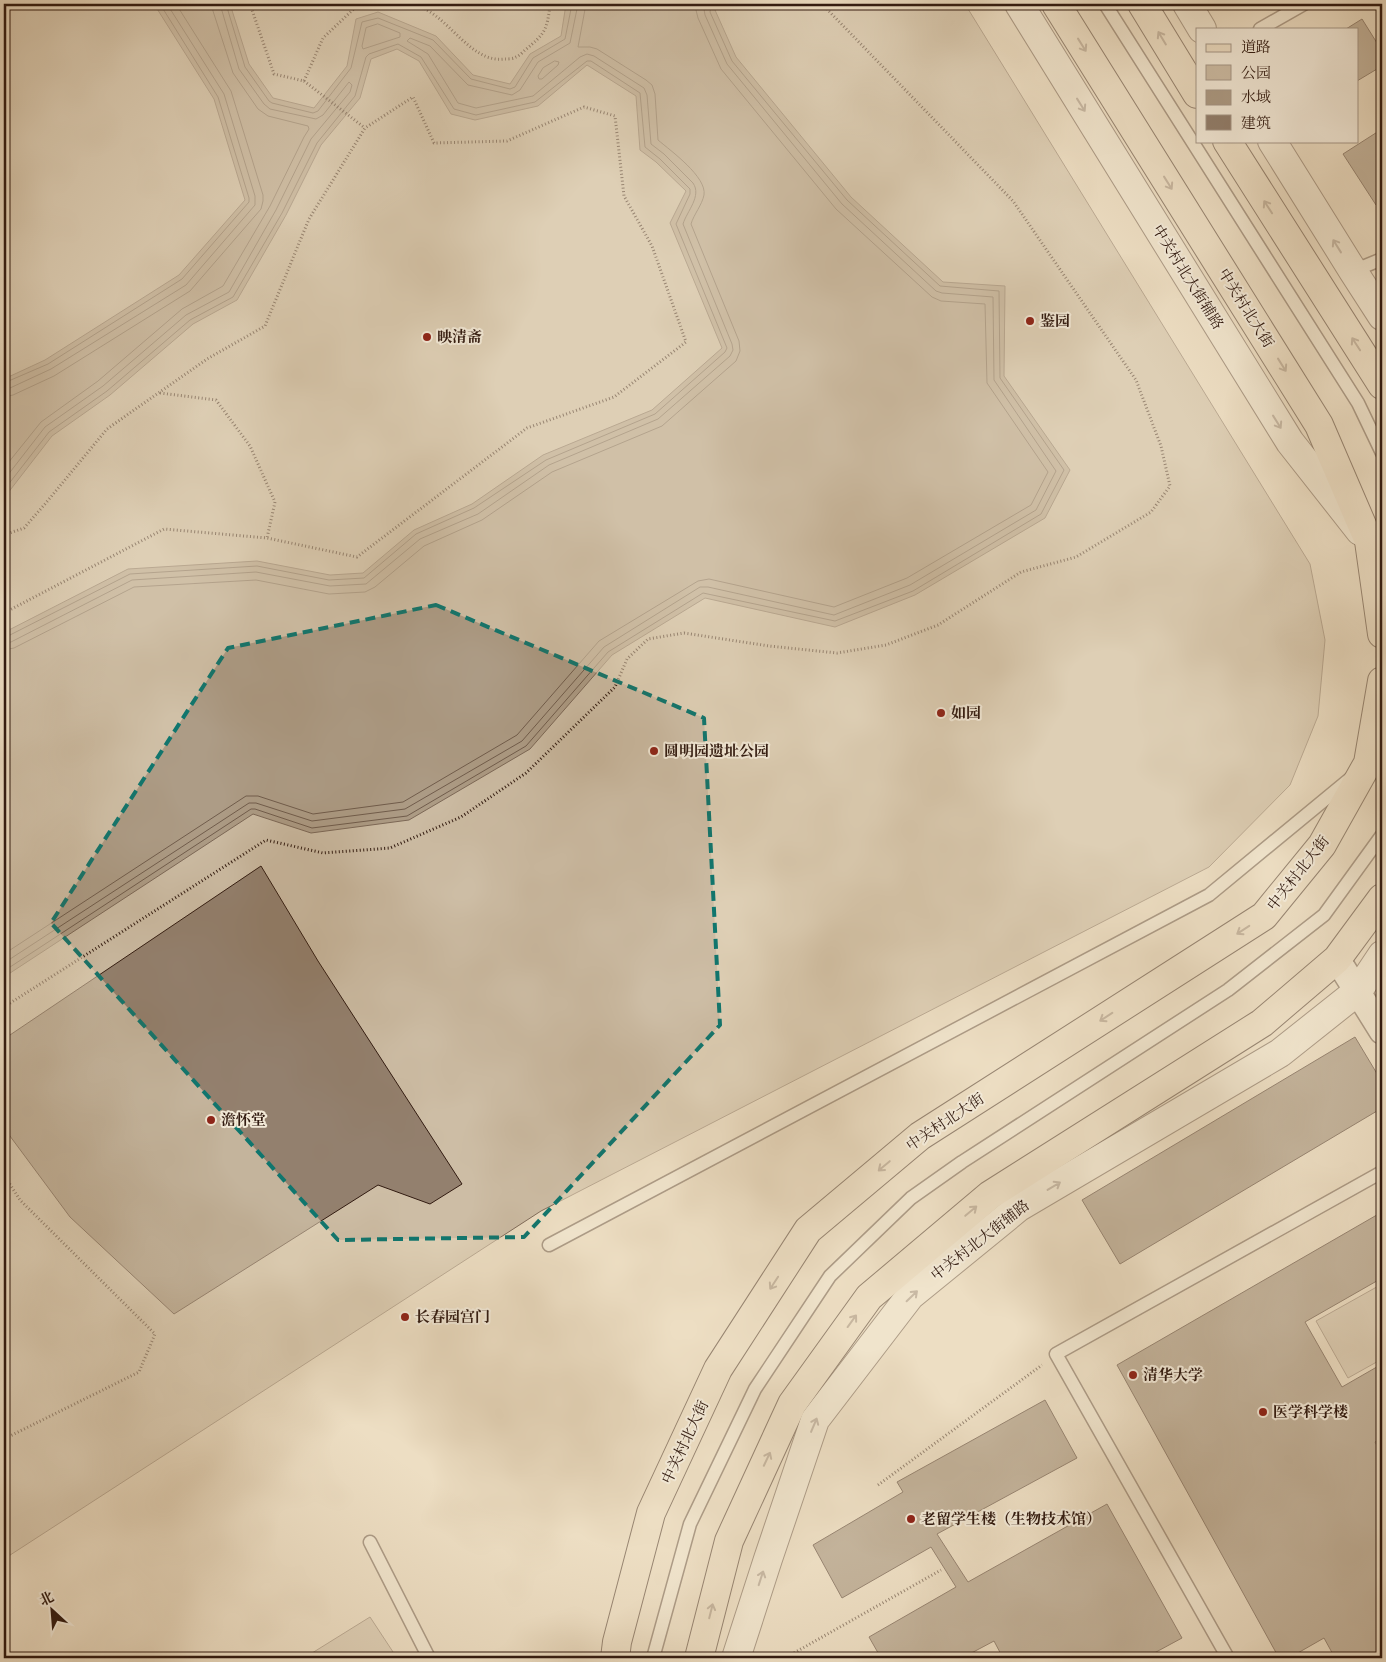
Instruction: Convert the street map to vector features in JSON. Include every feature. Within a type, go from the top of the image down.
[{"type":"main road","name":"中关村北大街","points":[[1056,4],[1319,425],[1369,541],[1382,634]]},
{"type":"main road","points":[[1142,4],[1193,77]]},
{"type":"main road","points":[[1228,142],[1382,385]]},
{"type":"main road","name":"中关村北大街","points":[[615,1658],[617,1642],[652,1513],[718,1369],[808,1230],[920,1136],[1264,916],[1322,845],[1368,763],[1382,681]]},
{"type":"main road","points":[[699,1658],[729,1541],[792,1404],[869,1297],[990,1195],[1262,1022],[1337,959],[1382,898]]},
{"type":"street","name":"中关村北大街辅路","points":[[1019,4],[1290,442],[1369,541]]},
{"type":"street","points":[[1187,4],[1201,28]]},
{"type":"street","points":[[1273,142],[1382,316]]},
{"type":"street","name":"中关村北大街辅路","points":[[736,1658],[815,1420],[910,1296],[1019,1208],[1280,1053],[1358,991],[1382,955]]},
{"type":"street","points":[[1337,959],[1382,1031]]},
{"type":"lane","points":[[1104,4],[1358,403],[1382,453]]},
{"type":"lane","points":[[1262,28],[1304,4]]},
{"type":"lane","points":[[1352,271],[1382,259]]},
{"type":"lane","points":[[549,1245],[1209,895],[1368,763]]},
{"type":"lane","points":[[653,1658],[690,1524],[755,1389],[830,1276],[911,1198],[962,1162],[1228,990],[1324,914],[1382,835]]},
{"type":"lane","points":[[1228,1658],[1056,1354],[1382,1172]]},
{"type":"lane","points":[[370,1542],[429,1658]]},
{"type":"path","points":[[250,4],[274,74],[304,81],[365,128]]},
{"type":"path","points":[[304,81],[323,38],[359,4]]},
{"type":"path","points":[[411,4],[421,5],[455,31],[474,51],[495,60],[516,58],[536,41],[547,27],[549,4]]},
{"type":"path","points":[[4,1007],[266,840],[323,853],[390,848],[461,818],[526,773],[615,687],[627,659],[648,639],[684,633],[837,654],[886,645],[938,625],[1021,572],[1076,557],[1151,512],[1170,486],[1161,446],[1136,380],[1013,202],[822,4]]},
{"type":"path","points":[[4,535],[24,528],[107,429],[207,359],[265,326],[309,220],[365,128],[414,97],[434,144],[507,141],[584,107],[615,116],[624,196],[652,246],[686,342],[614,396],[527,428],[357,557],[267,538],[164,529],[4,613]]},
{"type":"path","points":[[159,392],[216,400],[250,446],[275,502],[267,538]]},
{"type":"path","points":[[4,1176],[20,1200],[155,1334],[139,1372],[4,1440]]},
{"type":"path","points":[[878,1485],[1056,1354]]},
{"type":"path","points":[[785,1658],[942,1570]]},
{"type":"highlighted area","points":[[436,605],[704,718],[720,1025],[524,1237],[338,1240],[51,923],[228,648]]},
{"type":"green space","name":"圆明园遗址公园","points":[[4,4],[965,4],[1310,564],[1325,640],[1318,716],[1290,785],[1209,867],[541,1211],[4,1559]]},
{"type":"green space","points":[[1382,1284],[1382,1359],[1348,1378],[1316,1321]]},
{"type":"green space","points":[[370,1617],[397,1658],[304,1658]]},
{"type":"water","points":[[154,4],[230,4],[249,64],[273,98],[314,108],[347,66],[356,19],[378,12],[436,36],[473,75],[510,84],[530,54],[561,36],[566,4],[732,4],[715,10],[736,57],[851,197],[943,282],[1005,286],[1004,376],[1070,470],[1045,518],[915,595],[835,627],[705,598],[612,655],[530,749],[409,820],[311,833],[253,814],[4,977],[5,632],[128,569],[257,561],[330,575],[363,573],[414,530],[472,504],[543,455],[652,410],[722,348],[670,223],[686,191],[656,162],[640,150],[636,96],[587,65],[538,106],[475,120],[451,114],[419,61],[397,49],[371,59],[360,98],[321,145],[286,215],[237,300],[193,324],[110,395],[52,436],[4,498],[4,379],[45,360],[179,275],[245,200],[214,99]]},
{"type":"building","points":[[1362,19],[1382,51],[1382,66],[1358,80],[1358,28],[1348,28]]},
{"type":"building","points":[[1382,129],[1382,201],[1376,205],[1343,154]]},
{"type":"building","points":[[261,866],[318,961],[462,1184],[430,1204],[378,1185],[174,1314],[70,1217],[4,1128],[4,1039]]},
{"type":"building","points":[[1355,1037],[1382,1082],[1382,1108],[1120,1264],[1082,1200]]},
{"type":"building","name":"医学科学楼","points":[[1382,1212],[1382,1278],[1305,1322],[1342,1387],[1382,1364],[1382,1437],[1375,1442],[1382,1455],[1382,1658],[1335,1658],[1324,1638],[1289,1658],[1279,1658],[1117,1365]]},
{"type":"building","name":"老留学生楼（生物技术馆）","points":[[1045,1400],[1077,1458],[937,1534],[968,1582],[1107,1504],[1182,1638],[1145,1658],[1003,1658],[994,1641],[962,1658],[881,1658],[869,1637],[956,1587],[931,1547],[842,1598],[813,1545],[903,1492],[897,1482]]},
{"type":"place","name":"鉴园","points":[[1030,321]]},
{"type":"place","name":"映清斋","points":[[427,337]]},
{"type":"place","name":"如园","points":[[941,713]]},
{"type":"place","name":"圆明园遗址公园","points":[[654,751]]},
{"type":"place","name":"澹怀堂","points":[[211,1120]]},
{"type":"place","name":"长春园宫门","points":[[405,1317]]},
{"type":"place","name":"清华大学","points":[[1133,1375]]},
{"type":"place","name":"医学科学楼","points":[[1263,1412]]},
{"type":"place","name":"老留学生楼（生物技术馆）","points":[[911,1519]]}]
